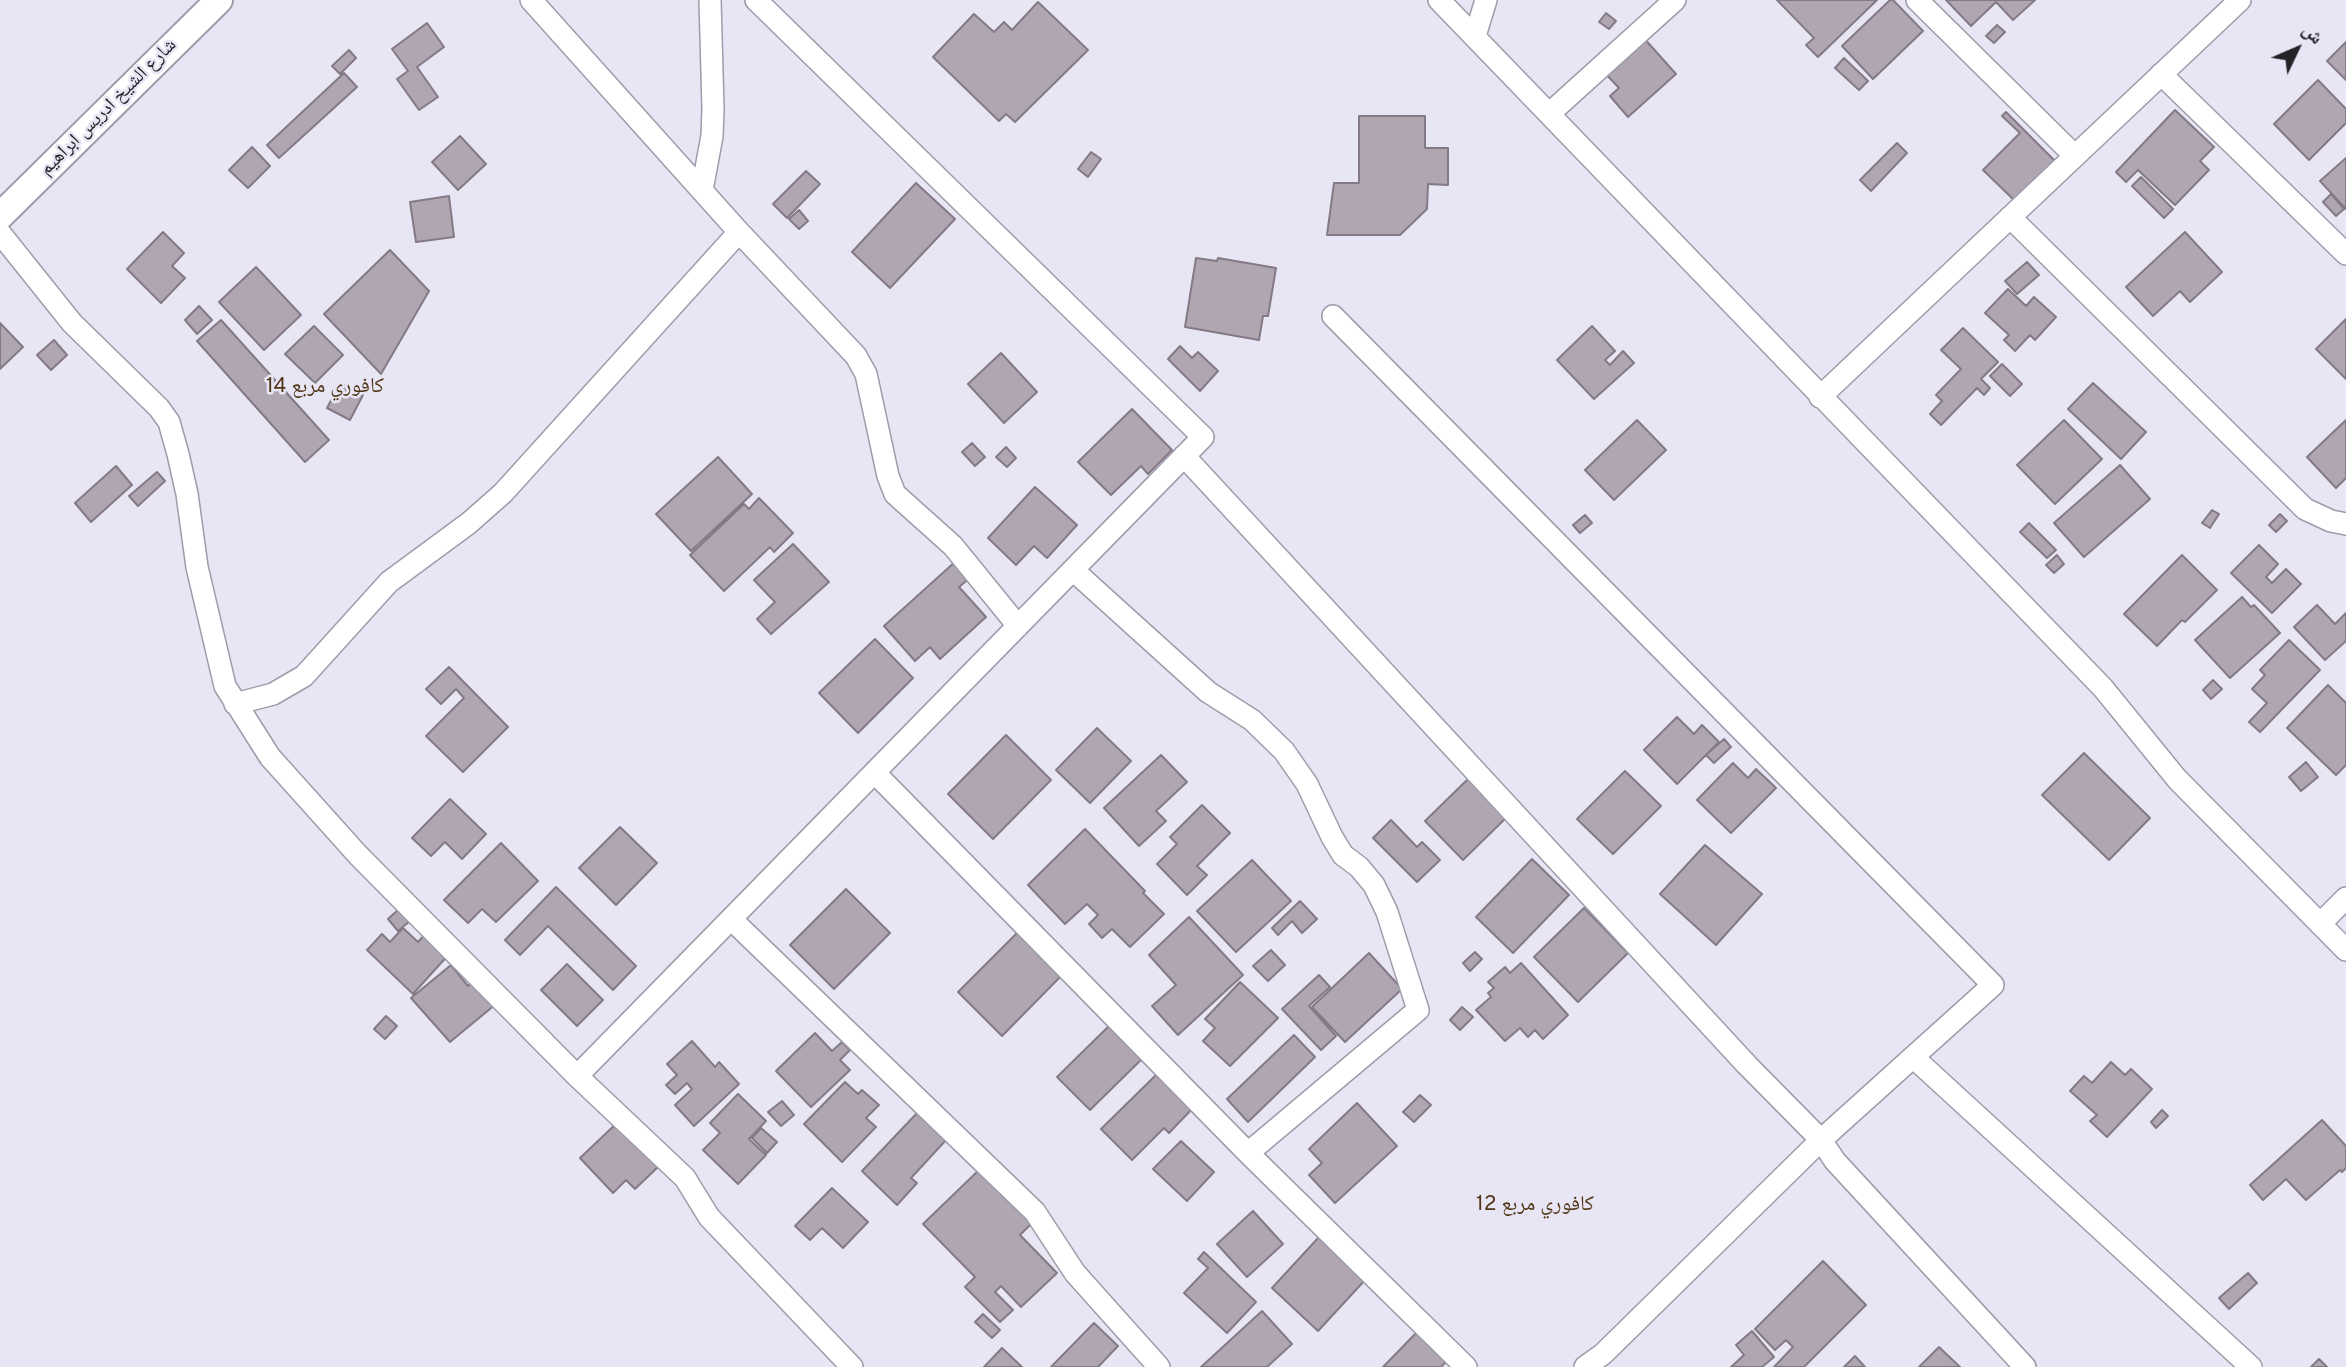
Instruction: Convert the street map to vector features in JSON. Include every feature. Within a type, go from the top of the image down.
[{"type":"street","name":"شارع الشيخ ادريس ابراهيم","points":[[0,219],[219,0]]},
{"type":"street","points":[[531,0],[856,356],[866,374],[888,476],[895,494],[953,547],[1018,626]]},
{"type":"street","points":[[702,190],[712,136],[710,0]]},
{"type":"street","points":[[577,1076],[1203,437],[756,0]]},
{"type":"street","points":[[1438,0],[2103,688],[2176,779],[2346,950]]},
{"type":"street","points":[[1475,36],[1486,0]]},
{"type":"street","points":[[1550,113],[1675,0]]},
{"type":"street","points":[[1917,0],[2075,156]]},
{"type":"street","points":[[1820,397],[2161,74],[2227,4]]},
{"type":"street","points":[[2161,74],[2346,254]]},
{"type":"street","points":[[2010,216],[2305,509],[2331,521],[2346,524]]},
{"type":"street","points":[[0,219],[72,323],[159,408],[169,422],[187,494],[197,567],[225,686],[270,757],[358,855],[577,1076],[685,1178],[709,1217],[852,1367]]},
{"type":"street","points":[[235,704],[273,694],[304,676],[389,582],[470,523],[503,493],[740,232]]},
{"type":"street","points":[[1333,316],[1993,985],[1821,1140],[1609,1361],[1585,1367]]},
{"type":"street","points":[[1184,456],[1747,1065],[1821,1140],[1835,1161],[2025,1367]]},
{"type":"street","points":[[1073,570],[1208,691],[1252,720],[1284,751],[1307,783],[1343,855],[1359,867],[1374,885],[1387,912],[1418,1010],[1248,1153]]},
{"type":"street","points":[[875,773],[1248,1153],[1466,1367]]},
{"type":"street","points":[[2320,924],[2346,898]]},
{"type":"street","points":[[731,919],[1035,1212],[1075,1273],[1159,1367]]},
{"type":"street","points":[[1913,1056],[2251,1367]]},
{"type":"building","points":[[1777,0],[1877,0],[1818,57],[1806,45],[1814,38]]},
{"type":"building","points":[[1890,0],[1923,31],[1873,79],[1842,46]]},
{"type":"building","points":[[1946,0],[2035,0],[2013,20],[1996,2],[1971,26]]},
{"type":"building","points":[[1038,2],[1088,50],[1015,122],[1006,114],[999,121],[933,57],[974,14],[994,32],[1004,22],[1012,30]]},
{"type":"building","points":[[1606,13],[1616,21],[1609,29],[1599,22]]},
{"type":"building","points":[[427,23],[444,47],[417,67],[438,97],[419,110],[397,79],[408,71],[392,49]]},
{"type":"building","points":[[1997,25],[2005,32],[1994,43],[1986,36]]},
{"type":"building","points":[[1642,36],[1676,74],[1628,117],[1610,96],[1619,88],[1603,71]]},
{"type":"building","points":[[2346,42],[2346,80],[2327,61]]},
{"type":"building","points":[[349,50],[356,58],[340,74],[332,66]]},
{"type":"building","points":[[1844,58],[1868,81],[1859,90],[1835,68]]},
{"type":"building","points":[[344,73],[357,87],[279,158],[267,145]]},
{"type":"building","points":[[2318,80],[2346,109],[2346,123],[2309,160],[2274,124]]},
{"type":"building","points":[[2175,110],[2214,147],[2200,161],[2209,170],[2175,205],[2138,170],[2126,182],[2116,172]]},
{"type":"building","points":[[2006,112],[2055,161],[2015,201],[1983,170],[2020,133],[2002,116]]},
{"type":"building","points":[[1359,116],[1425,116],[1425,148],[1448,148],[1448,185],[1428,184],[1427,209],[1400,235],[1327,235],[1334,183],[1359,183]]},
{"type":"building","points":[[460,136],[486,164],[458,190],[432,162]]},
{"type":"building","points":[[1897,143],[1907,153],[1871,191],[1860,180]]},
{"type":"building","points":[[252,147],[270,166],[248,188],[229,170]]},
{"type":"building","points":[[1091,152],[1101,159],[1088,177],[1078,169]]},
{"type":"building","points":[[2346,158],[2346,209],[2320,181]]},
{"type":"building","points":[[806,171],[820,184],[787,218],[773,204]]},
{"type":"building","points":[[2141,177],[2173,209],[2164,218],[2132,186]]},
{"type":"building","points":[[916,183],[955,219],[890,288],[852,252]]},
{"type":"building","points":[[2331,194],[2344,209],[2336,216],[2323,202]]},
{"type":"building","points":[[449,196],[454,237],[416,242],[410,202]]},
{"type":"building","points":[[799,210],[808,221],[799,229],[789,219]]},
{"type":"building","points":[[163,232],[184,253],[172,266],[185,278],[161,303],[127,269]]},
{"type":"building","points":[[2185,232],[2222,272],[2190,302],[2180,291],[2153,316],[2126,287]]},
{"type":"building","points":[[390,250],[429,291],[381,374],[324,314]]},
{"type":"building","points":[[1196,258],[1217,261],[1218,258],[1276,268],[1268,316],[1263,316],[1259,340],[1185,327]]},
{"type":"building","points":[[2027,262],[2039,275],[2017,294],[2005,281]]},
{"type":"building","points":[[256,267],[301,315],[264,350],[219,302]]},
{"type":"building","points":[[2008,289],[2026,306],[2034,297],[2056,317],[2035,340],[2030,335],[2015,351],[2004,340],[2009,335],[1985,313]]},
{"type":"building","points":[[199,306],[212,320],[197,334],[185,320]]},
{"type":"building","points":[[2346,319],[2346,379],[2316,349]]},
{"type":"building","points":[[221,320],[329,440],[305,462],[197,341]]},
{"type":"building","points":[[0,323],[23,347],[0,369]]},
{"type":"building","points":[[314,326],[343,355],[315,383],[285,354]]},
{"type":"building","points":[[1592,326],[1615,351],[1605,360],[1610,365],[1623,351],[1634,363],[1594,399],[1557,360]]},
{"type":"building","points":[[1963,328],[1998,362],[1981,379],[1990,388],[1984,395],[1977,388],[1941,425],[1930,414],[1942,401],[1936,395],[1961,369],[1941,350]]},
{"type":"building","points":[[54,340],[67,355],[51,370],[37,355]]},
{"type":"building","points":[[1180,346],[1192,358],[1198,352],[1218,371],[1200,391],[1168,359]]},
{"type":"building","points":[[1001,353],[1037,392],[1004,423],[968,384]]},
{"type":"building","points":[[2002,364],[2022,384],[2010,396],[1990,376]]},
{"type":"building","points":[[340,383],[363,395],[350,420],[327,408]]},
{"type":"building","points":[[2093,383],[2146,432],[2121,459],[2068,409]]},
{"type":"building","points":[[1132,409],[1172,450],[1148,474],[1141,466],[1111,495],[1078,462]]},
{"type":"building","points":[[1637,420],[1666,450],[1614,500],[1585,470]]},
{"type":"building","points":[[2064,420],[2102,459],[2055,504],[2017,465]]},
{"type":"building","points":[[2346,420],[2346,478],[2336,488],[2307,457]]},
{"type":"building","points":[[972,443],[985,457],[975,466],[962,452]]},
{"type":"building","points":[[1006,447],[1016,458],[1007,467],[996,457]]},
{"type":"building","points":[[718,457],[752,494],[691,551],[656,514]]},
{"type":"building","points":[[2120,465],[2150,499],[2084,557],[2054,523]]},
{"type":"building","points":[[116,466],[132,485],[91,522],[75,503]]},
{"type":"building","points":[[157,472],[165,481],[138,506],[129,496]]},
{"type":"building","points":[[1035,487],[1077,525],[1047,558],[1034,546],[1016,565],[988,538]]},
{"type":"building","points":[[759,498],[793,533],[774,552],[770,547],[724,591],[690,555],[744,504],[749,509]]},
{"type":"building","points":[[2212,510],[2219,514],[2210,528],[2202,523]]},
{"type":"building","points":[[2280,514],[2287,521],[2276,532],[2269,525]]},
{"type":"building","points":[[1585,515],[1592,523],[1580,533],[1573,525]]},
{"type":"building","points":[[2029,523],[2056,550],[2047,558],[2020,532]]},
{"type":"building","points":[[793,544],[829,582],[771,634],[757,619],[775,602],[754,580]]},
{"type":"building","points":[[2259,545],[2278,564],[2266,577],[2272,583],[2286,569],[2301,584],[2272,613],[2231,573]]},
{"type":"building","points":[[2057,555],[2064,564],[2054,573],[2046,565]]},
{"type":"building","points":[[2182,555],[2217,590],[2157,646],[2124,614]]},
{"type":"building","points":[[956,561],[971,577],[959,587],[986,617],[940,659],[930,647],[915,661],[884,626]]},
{"type":"building","points":[[2242,597],[2251,607],[2254,605],[2280,633],[2230,678],[2195,640]]},
{"type":"building","points":[[2317,605],[2335,624],[2346,613],[2346,641],[2325,660],[2294,627]]},
{"type":"building","points":[[875,639],[913,678],[858,733],[819,693]]},
{"type":"building","points":[[2289,640],[2320,670],[2260,732],[2249,722],[2267,703],[2252,689],[2265,675],[2260,670]]},
{"type":"building","points":[[449,667],[508,727],[463,772],[426,736],[464,698],[456,689],[441,704],[426,689]]},
{"type":"building","points":[[2213,680],[2222,689],[2211,699],[2203,690]]},
{"type":"building","points":[[2328,685],[2346,703],[2346,765],[2336,775],[2287,728]]},
{"type":"building","points":[[1677,717],[1694,734],[1702,725],[1719,742],[1677,784],[1644,750]]},
{"type":"building","points":[[1097,728],[1131,761],[1090,803],[1056,770]]},
{"type":"building","points":[[1006,735],[1051,780],[993,839],[948,794]]},
{"type":"building","points":[[1724,739],[1731,747],[1714,763],[1706,755]]},
{"type":"building","points":[[2084,753],[2150,818],[2109,860],[2042,795]]},
{"type":"building","points":[[1161,755],[1187,782],[1156,811],[1166,821],[1139,846],[1104,808]]},
{"type":"building","points":[[2306,762],[2318,777],[2301,791],[2289,777]]},
{"type":"building","points":[[1733,763],[1748,778],[1756,769],[1776,788],[1731,833],[1697,800]]},
{"type":"building","points":[[1625,771],[1661,806],[1613,854],[1577,819]]},
{"type":"building","points":[[1469,778],[1508,816],[1463,860],[1425,821]]},
{"type":"building","points":[[450,799],[486,834],[462,859],[445,842],[431,856],[412,838]]},
{"type":"building","points":[[1202,805],[1230,833],[1197,866],[1207,875],[1187,895],[1157,864],[1177,844],[1170,837]]},
{"type":"building","points":[[1391,820],[1417,847],[1422,842],[1440,860],[1417,882],[1373,838]]},
{"type":"building","points":[[620,827],[657,863],[616,905],[579,868]]},
{"type":"building","points":[[1085,829],[1164,914],[1130,947],[1112,929],[1102,938],[1089,924],[1098,915],[1087,904],[1065,924],[1028,885]]},
{"type":"building","points":[[501,843],[538,881],[496,922],[482,909],[468,923],[444,900]]},
{"type":"building","points":[[1705,845],[1762,894],[1716,945],[1660,894]]},
{"type":"building","points":[[1532,859],[1569,895],[1513,953],[1476,917]]},
{"type":"building","points":[[1252,860],[1291,901],[1236,952],[1197,911]]},
{"type":"building","points":[[556,887],[636,966],[613,990],[548,926],[520,955],[505,940]]},
{"type":"building","points":[[846,889],[890,933],[834,989],[790,945]]},
{"type":"building","points":[[1300,901],[1317,919],[1302,933],[1292,921],[1278,935],[1272,928]]},
{"type":"building","points":[[1584,908],[1628,953],[1578,1002],[1534,957]]},
{"type":"building","points":[[399,909],[410,921],[398,931],[388,919]]},
{"type":"building","points":[[1189,917],[1243,975],[1178,1035],[1152,1006],[1176,985],[1149,955]]},
{"type":"building","points":[[403,928],[418,942],[427,932],[450,953],[413,994],[367,950],[382,934],[390,942]]},
{"type":"building","points":[[1021,929],[1065,972],[1002,1036],[958,992]]},
{"type":"building","points":[[1271,950],[1285,965],[1268,981],[1253,966]]},
{"type":"building","points":[[1475,952],[1482,959],[1470,971],[1463,963]]},
{"type":"building","points":[[1369,953],[1402,989],[1345,1042],[1312,1007]]},
{"type":"building","points":[[1521,963],[1568,1015],[1543,1039],[1535,1030],[1528,1037],[1520,1028],[1505,1041],[1476,1010],[1491,997],[1488,993],[1494,988],[1488,982],[1505,967],[1510,973]]},
{"type":"building","points":[[567,964],[603,1000],[577,1026],[541,990]]},
{"type":"building","points":[[451,965],[468,986],[476,980],[496,1004],[450,1042],[411,998]]},
{"type":"building","points":[[1319,975],[1330,987],[1309,1006],[1336,1036],[1321,1050],[1282,1009]]},
{"type":"building","points":[[1240,982],[1278,1018],[1230,1066],[1203,1041],[1215,1028],[1205,1019]]},
{"type":"building","points":[[1462,1007],[1473,1017],[1460,1030],[1450,1020]]},
{"type":"building","points":[[386,1016],[397,1026],[385,1039],[374,1029]]},
{"type":"building","points":[[1115,1020],[1148,1053],[1090,1110],[1057,1077]]},
{"type":"building","points":[[815,1033],[832,1051],[842,1042],[850,1050],[840,1060],[850,1070],[811,1107],[776,1071]]},
{"type":"building","points":[[1294,1035],[1315,1057],[1248,1122],[1227,1099]]},
{"type":"building","points":[[692,1041],[715,1067],[719,1062],[739,1084],[694,1126],[675,1105],[692,1089],[687,1083],[675,1094],[666,1085],[677,1075],[667,1064]]},
{"type":"building","points":[[2111,1062],[2125,1075],[2131,1069],[2152,1089],[2107,1137],[2090,1121],[2097,1115],[2070,1091],[2084,1076],[2092,1083]]},
{"type":"building","points":[[1157,1074],[1192,1109],[1169,1133],[1164,1128],[1132,1160],[1101,1129]]},
{"type":"building","points":[[845,1082],[858,1094],[862,1090],[879,1105],[866,1118],[876,1127],[842,1162],[804,1124]]},
{"type":"building","points":[[738,1094],[766,1121],[749,1139],[766,1155],[738,1184],[703,1150],[720,1133],[710,1123]]},
{"type":"building","points":[[1420,1095],[1431,1105],[1414,1122],[1403,1112]]},
{"type":"building","points":[[782,1101],[794,1115],[781,1126],[768,1112]]},
{"type":"building","points":[[1357,1103],[1397,1146],[1335,1203],[1309,1175],[1322,1163],[1309,1149]]},
{"type":"building","points":[[2162,1110],[2168,1116],[2156,1128],[2151,1122]]},
{"type":"building","points":[[918,1112],[947,1139],[911,1178],[917,1183],[897,1205],[862,1171]]},
{"type":"building","points":[[2322,1120],[2346,1146],[2346,1168],[2342,1172],[2340,1170],[2306,1200],[2286,1179],[2263,1200],[2250,1185]]},
{"type":"building","points":[[619,1121],[660,1165],[635,1189],[626,1180],[613,1193],[580,1158]]},
{"type":"building","points":[[761,1128],[777,1142],[767,1153],[752,1138]]},
{"type":"building","points":[[1181,1141],[1214,1172],[1187,1201],[1153,1169]]},
{"type":"building","points":[[981,1168],[1033,1222],[1020,1235],[1057,1273],[1021,1307],[1001,1286],[995,1292],[1013,1310],[1000,1322],[965,1287],[975,1277],[923,1224]]},
{"type":"building","points":[[832,1188],[868,1222],[843,1248],[822,1228],[810,1240],[795,1226]]},
{"type":"building","points":[[1253,1211],[1283,1244],[1247,1277],[1217,1244]]},
{"type":"building","points":[[1319,1237],[1366,1279],[1318,1331],[1272,1288]]},
{"type":"building","points":[[1204,1252],[1256,1302],[1227,1333],[1184,1293],[1208,1268],[1198,1259]]},
{"type":"building","points":[[1823,1261],[1866,1305],[1804,1367],[1774,1367],[1793,1347],[1786,1340],[1775,1350],[1755,1329]]},
{"type":"building","points":[[2248,1273],[2257,1283],[2229,1309],[2219,1298]]},
{"type":"building","points":[[1262,1311],[1292,1344],[1267,1367],[1201,1367]]},
{"type":"building","points":[[983,1314],[1000,1330],[992,1338],[975,1322]]},
{"type":"building","points":[[1094,1323],[1118,1346],[1098,1367],[1051,1367]]},
{"type":"building","points":[[1420,1329],[1450,1358],[1441,1367],[1383,1367]]},
{"type":"building","points":[[1752,1331],[1774,1357],[1762,1367],[1731,1367],[1744,1355],[1736,1345]]},
{"type":"building","points":[[1939,1347],[1960,1367],[1919,1367]]},
{"type":"building","points":[[1002,1348],[1022,1367],[984,1367]]},
{"type":"building","points":[[1855,1356],[1865,1367],[1844,1367]]},
{"type":"building","points":[[2319,1359],[2327,1367],[2311,1367]]},
{"type":"district","name":"كافوري مربع 14","points":[[325,388]]},
{"type":"district","name":"كافوري مربع 12","points":[[1535,1206]]}]
